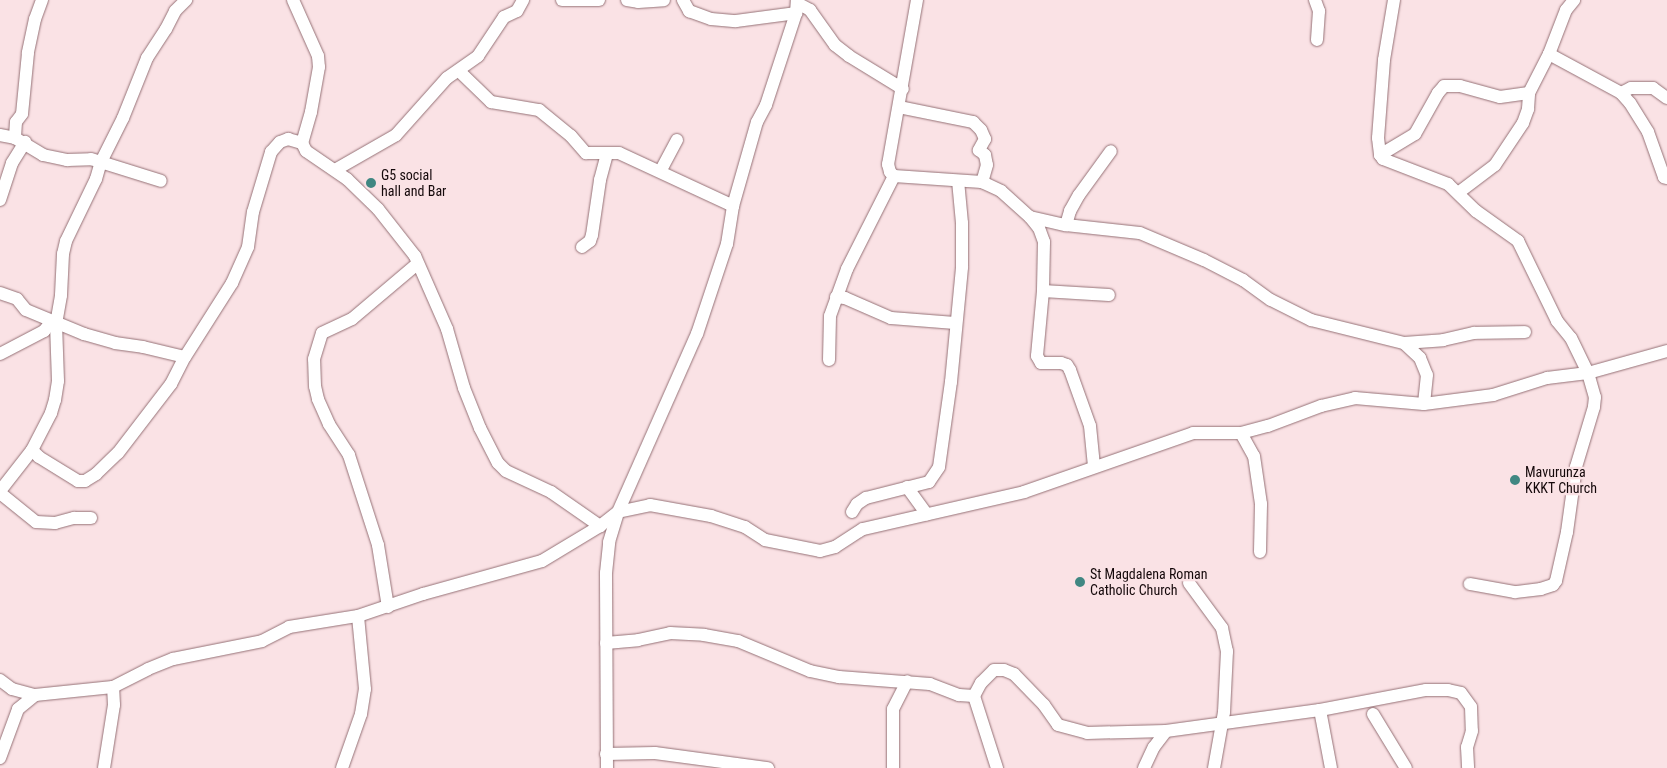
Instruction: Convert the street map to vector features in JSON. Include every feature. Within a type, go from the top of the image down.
[{"type":"street","points":[[0,200],[20,140],[16,122],[22,114],[30,46],[35,19],[42,0]]},
{"type":"street","points":[[91,518],[74,518],[55,523],[36,522],[0,492],[32,450],[51,413],[55,400],[58,381],[54,323],[65,248],[96,178],[101,162],[123,118],[147,58],[166,29],[174,11],[186,0]]},
{"type":"street","points":[[293,0],[318,56],[319,67],[311,112],[302,143],[306,151],[336,170],[378,209],[415,256],[448,329],[464,388],[480,428],[498,464],[506,471],[551,492],[600,526]]},
{"type":"street","points":[[336,170],[396,135],[447,78],[478,56],[504,17],[517,11],[523,0]]},
{"type":"street","points":[[562,0],[599,0]]},
{"type":"street","points":[[627,0],[638,2],[664,0]]},
{"type":"street","points":[[683,0],[689,11],[711,19],[736,21],[797,5],[810,10],[835,45],[848,56],[902,89]]},
{"type":"street","points":[[917,0],[888,164],[890,172],[894,176],[982,182],[1001,191],[1040,228],[1044,242],[1043,291],[1037,356],[1041,363],[1061,363],[1067,365],[1070,370],[1090,426],[1094,466]]},
{"type":"street","points":[[1315,0],[1319,10],[1317,40]]},
{"type":"street","points":[[1394,0],[1384,60],[1378,138],[1380,155],[1384,159],[1402,167],[1448,184],[1476,211],[1518,241],[1557,320],[1571,338],[1588,373],[1594,392],[1594,408],[1576,466],[1567,532],[1556,581],[1553,585],[1541,590],[1515,592],[1470,584]]},
{"type":"street","points":[[1458,192],[1495,164],[1504,154],[1523,123],[1528,108],[1529,93],[1549,54],[1566,10],[1574,0]]},
{"type":"street","points":[[607,768],[606,573],[610,542],[618,512],[697,334],[727,244],[733,206],[757,122],[766,105],[797,5]]},
{"type":"street","points":[[1549,54],[1621,94],[1630,103],[1648,132],[1665,170]]},
{"type":"street","points":[[459,71],[491,102],[539,110],[571,136],[586,153],[619,153],[661,170],[684,184],[733,206]]},
{"type":"street","points":[[1380,155],[1415,134],[1438,92],[1444,86],[1460,86],[1500,97],[1529,93]]},
{"type":"street","points":[[1621,94],[1631,88],[1653,88],[1667,98]]},
{"type":"street","points":[[899,108],[973,122],[981,130],[985,139],[979,150],[985,155],[987,166],[982,182]]},
{"type":"street","points":[[0,135],[20,140],[43,155],[67,160],[91,159],[160,180]]},
{"type":"street","points":[[32,450],[39,457],[78,481],[85,481],[96,474],[118,453],[171,384],[185,357],[221,303],[248,247],[253,212],[271,152],[280,142],[288,139],[302,143]]},
{"type":"street","points":[[661,170],[677,140]]},
{"type":"street","points":[[1066,225],[1070,211],[1079,195],[1111,151]]},
{"type":"street","points":[[582,247],[590,241],[592,235],[600,180],[607,154]]},
{"type":"street","points":[[829,360],[830,316],[836,297],[846,269],[894,176]]},
{"type":"street","points":[[852,512],[857,504],[866,498],[930,482],[939,466],[952,375],[955,323],[963,251],[958,181]]},
{"type":"street","points":[[1030,217],[1066,225],[1140,233],[1204,260],[1243,280],[1271,300],[1311,320],[1404,343],[1443,340],[1474,334],[1525,332]]},
{"type":"street","points":[[388,607],[378,545],[349,455],[329,424],[318,399],[315,386],[314,359],[322,333],[352,319],[417,264]]},
{"type":"street","points":[[1043,291],[1109,295]]},
{"type":"street","points":[[0,293],[17,299],[26,310],[54,323],[106,341],[185,357]]},
{"type":"street","points":[[836,297],[845,298],[891,318],[955,323]]},
{"type":"street","points":[[0,354],[44,331],[54,323]]},
{"type":"street","points":[[1404,343],[1420,358],[1426,375],[1424,404]]},
{"type":"street","points":[[4,683],[35,695],[113,687],[172,659],[222,647],[262,641],[289,627],[358,616],[423,594],[542,562],[600,526],[618,512],[650,505],[711,516],[745,527],[765,540],[820,551],[834,547],[863,529],[1024,492],[1094,466],[1144,452],[1193,433],[1241,433],[1268,426],[1321,406],[1355,398],[1424,404],[1493,395],[1547,378],[1588,373],[1667,351]]},
{"type":"street","points":[[1241,433],[1254,456],[1261,504],[1260,552]]},
{"type":"street","points":[[907,487],[928,515]]},
{"type":"street","points":[[1189,583],[1222,628],[1227,650],[1223,723],[1214,768]]},
{"type":"street","points":[[342,768],[361,714],[365,689],[358,616]]},
{"type":"street","points":[[606,643],[638,640],[670,633],[704,635],[738,641],[810,671],[839,678],[930,684],[959,695],[974,696]]},
{"type":"street","points":[[997,768],[974,696],[981,683],[994,670],[1004,670],[1014,674],[1044,705],[1058,725],[1087,733],[1166,731],[1320,710],[1426,690],[1461,692],[1471,707],[1472,731],[1467,747],[1468,768]]},
{"type":"street","points":[[893,768],[893,708],[907,681]]},
{"type":"street","points":[[4,683],[18,709]]},
{"type":"street","points":[[104,768],[114,705],[113,687]]},
{"type":"street","points":[[0,758],[18,709],[35,695]]},
{"type":"street","points":[[1320,710],[1331,768]]},
{"type":"street","points":[[1373,714],[1406,768]]},
{"type":"street","points":[[1144,768],[1154,747],[1166,731]]},
{"type":"street","points":[[606,754],[655,753],[768,768]]},
{"type":"place","name":"G5 social hall and Bar","points":[[371,183]]},
{"type":"place","name":"Mavurunza KKKT Church","points":[[1515,480]]},
{"type":"place","name":"St Magdalena Roman Catholic Church","points":[[1080,582]]}]
